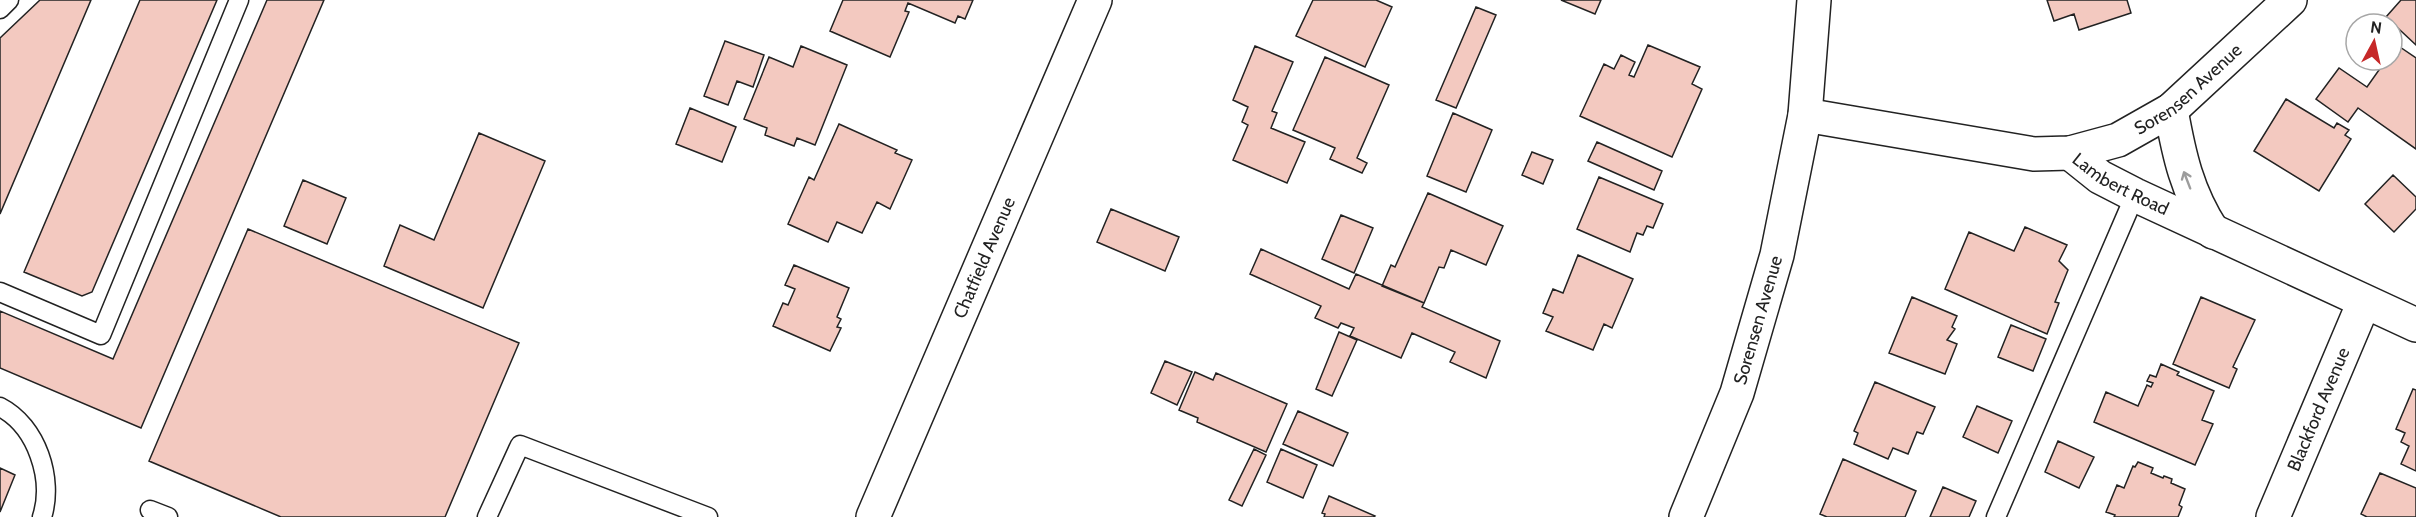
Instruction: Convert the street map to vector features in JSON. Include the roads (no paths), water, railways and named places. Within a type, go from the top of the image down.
[{"type":"street","name":"Chatfield Avenue","points":[[873,517],[1095,0]]},
{"type":"street","name":"Sorensen Avenue","points":[[1686,517],[1737,393],[1777,255],[1805,115],[1814,0]]},
{"type":"street","name":"Sorensen Avenue","points":[[2070,153],[2118,140],[2171,110],[2290,0]]},
{"type":"street","points":[[2171,110],[2183,169],[2191,192],[2213,232]]},
{"type":"street","name":"Lambert Road","points":[[1805,115],[2034,154],[2070,153],[2100,177],[2135,195],[2416,325]]},
{"type":"street","name":"Blackford Avenue","points":[[2273,517],[2364,302]]},
{"type":"lane","points":[[0,9],[9,0]]},
{"type":"lane","points":[[0,292],[101,335],[239,0]]},
{"type":"lane","points":[[1996,517],[2135,195]]},
{"type":"lane","points":[[0,407],[12,414],[34,443],[46,475],[45,507],[42,517]]},
{"type":"lane","points":[[486,517],[520,446],[708,517]]},
{"type":"lane","points":[[150,510],[168,517]]}]
